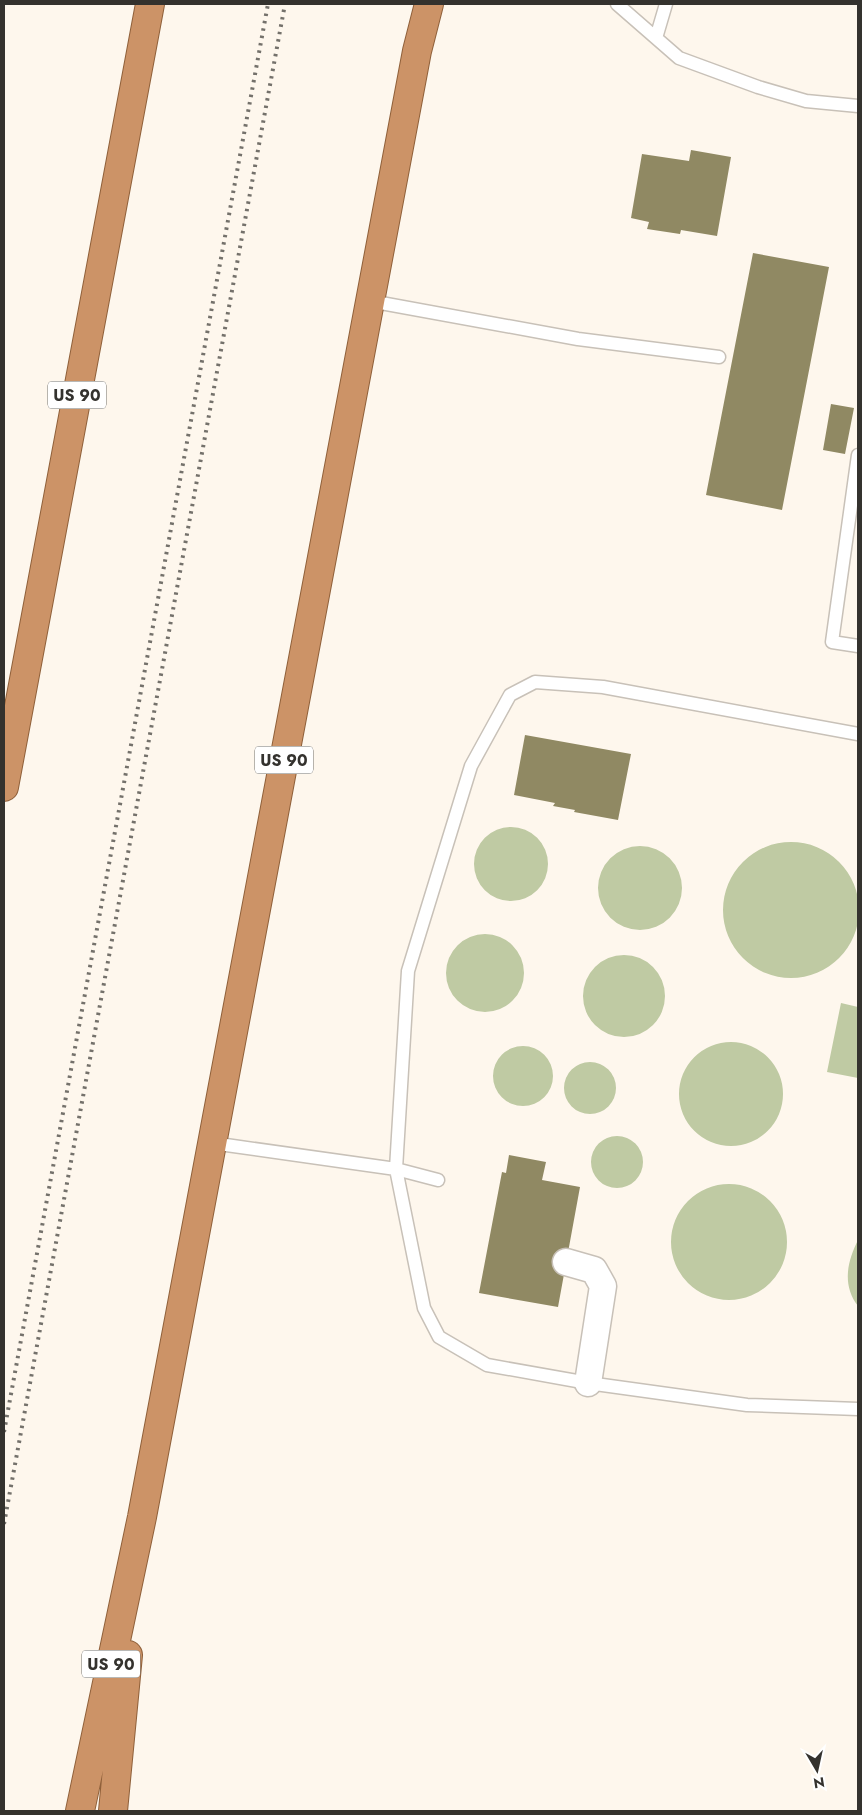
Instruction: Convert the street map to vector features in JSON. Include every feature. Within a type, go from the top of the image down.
[{"type":"highway","name":"US 90","points":[[4,787],[150,4]]},
{"type":"highway","name":"US 90","points":[[80,1811],[142,1517],[417,51],[429,4]]},
{"type":"highway","points":[[114,1811],[142,1517]]},
{"type":"street","points":[[566,1262],[594,1270],[603,1286],[588,1383]]},
{"type":"lane","points":[[617,4],[679,58],[806,101],[858,106]]},
{"type":"lane","points":[[656,38],[666,4]]},
{"type":"lane","points":[[370,301],[578,339],[719,357]]},
{"type":"lane","points":[[858,456],[832,642],[858,646]]},
{"type":"lane","points":[[858,734],[603,686],[534,682],[510,695],[470,766],[408,971],[396,1169],[424,1308],[439,1337],[487,1365],[588,1383],[747,1405],[858,1409]]},
{"type":"lane","points":[[212,1143],[396,1169],[438,1180]]},
{"type":"shaded area","points":[[511,827],[532,833],[542,843],[548,864],[542,885],[532,895],[511,901],[490,895],[480,885],[474,864],[480,843],[490,833]]},
{"type":"shaded area","points":[[791,842],[817,848],[839,862],[853,884],[859,910],[853,936],[839,958],[817,972],[791,978],[765,972],[743,958],[729,936],[723,910],[729,884],[743,862],[765,848]]},
{"type":"shaded area","points":[[640,846],[656,849],[670,858],[679,872],[682,888],[679,904],[670,918],[656,927],[640,930],[624,927],[610,918],[601,904],[598,888],[601,872],[610,858],[624,849]]},
{"type":"shaded area","points":[[485,934],[500,937],[512,946],[521,958],[524,973],[521,988],[512,1000],[500,1009],[485,1012],[470,1009],[458,1000],[449,988],[446,973],[449,958],[458,946],[470,937]]},
{"type":"shaded area","points":[[624,955],[640,958],[653,967],[662,980],[665,996],[662,1012],[653,1025],[640,1034],[624,1037],[608,1034],[595,1025],[586,1012],[583,996],[586,980],[595,967],[608,958]]},
{"type":"shaded area","points":[[841,1003],[858,1007],[858,1078],[827,1072]]},
{"type":"shaded area","points":[[731,1042],[751,1046],[768,1057],[779,1074],[783,1094],[779,1114],[768,1131],[751,1142],[731,1146],[711,1142],[694,1131],[683,1114],[679,1094],[683,1074],[694,1057],[711,1046]]},
{"type":"shaded area","points":[[523,1046],[539,1051],[544,1055],[548,1060],[553,1076],[548,1092],[544,1097],[539,1101],[523,1106],[507,1101],[502,1097],[498,1092],[493,1076],[498,1060],[502,1055],[507,1051]]},
{"type":"shaded area","points":[[590,1062],[604,1066],[612,1074],[616,1088],[612,1102],[604,1110],[590,1114],[576,1110],[568,1102],[564,1088],[568,1074],[576,1066]]},
{"type":"shaded area","points":[[612,1136],[622,1136],[631,1140],[639,1148],[643,1162],[639,1176],[631,1184],[622,1188],[612,1188],[603,1184],[595,1176],[591,1167],[591,1157],[595,1148],[603,1140]]},
{"type":"shaded area","points":[[729,1184],[751,1188],[761,1193],[770,1201],[778,1210],[783,1220],[787,1242],[783,1264],[778,1274],[770,1283],[761,1291],[751,1296],[729,1300],[707,1296],[697,1291],[688,1283],[680,1274],[675,1264],[671,1242],[675,1220],[680,1210],[688,1201],[697,1193],[707,1188]]},
{"type":"shaded area","points":[[858,1240],[858,1306],[850,1290],[848,1273],[851,1257]]},
{"type":"building","points":[[691,150],[731,157],[717,236],[681,230],[680,234],[647,229],[649,222],[631,218],[642,154],[689,161]]},
{"type":"building","points":[[753,253],[829,267],[782,510],[706,495]]},
{"type":"building","points":[[831,404],[854,408],[845,454],[823,450]]},
{"type":"building","points":[[525,735],[631,754],[618,820],[574,812],[575,810],[553,806],[555,803],[514,795]]},
{"type":"building","points":[[509,1155],[546,1162],[542,1180],[580,1187],[558,1307],[479,1293],[502,1172],[506,1173]]},
{"type":"railway","points":[[4,1432],[268,4]]},
{"type":"railway","points":[[4,1524],[285,4]]}]
